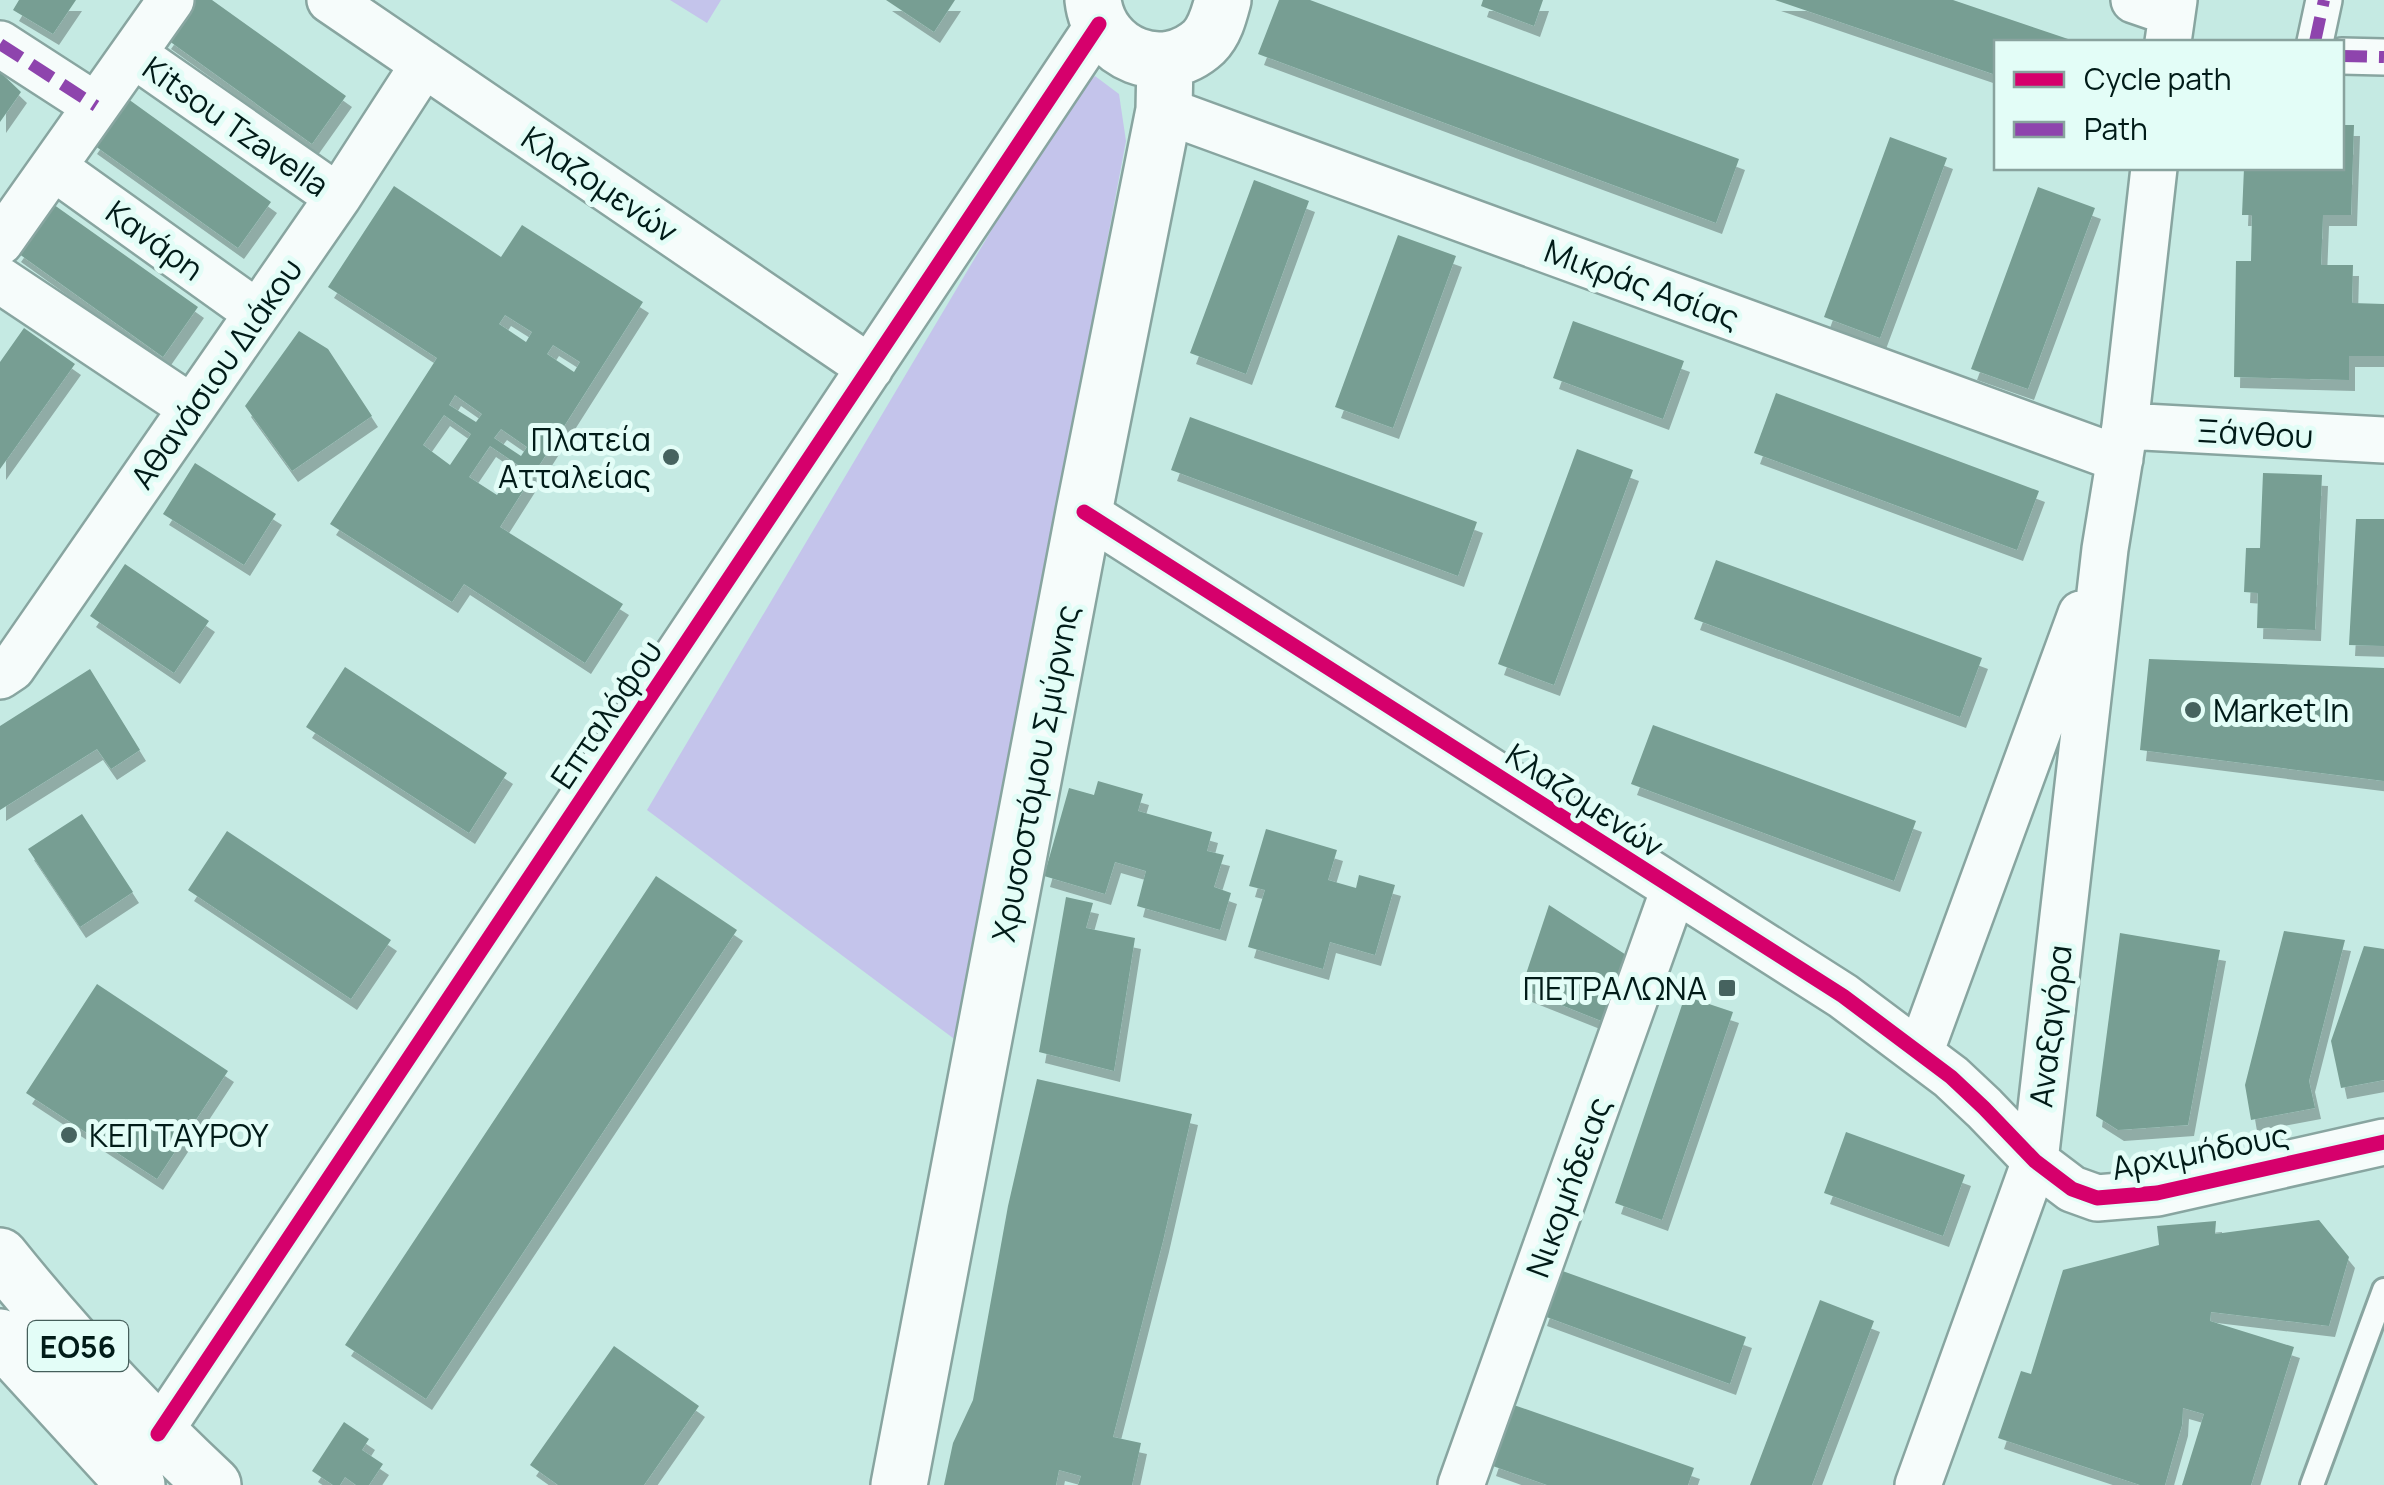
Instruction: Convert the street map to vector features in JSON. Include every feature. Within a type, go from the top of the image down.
[{"type":"street","points":[[0,242],[171,0]]},
{"type":"street","name":"Κλαζομενών","points":[[330,0],[870,368]]},
{"type":"street","points":[[1096,12],[1111,40],[1126,53],[1145,60],[1164,85],[1187,54],[1206,40],[1218,20],[1222,0]]},
{"type":"street","points":[[2315,40],[2324,0]]},
{"type":"street","name":"Επταλόφου","points":[[158,1434],[870,368],[1096,12]]},
{"type":"street","points":[[0,44],[96,106]]},
{"type":"street","name":"Kitsou Tzavella","points":[[133,54],[338,197]]},
{"type":"street","points":[[2344,56],[2384,56]]},
{"type":"street","name":"Αθανάσιου Διάκου","points":[[0,676],[12,668],[338,197],[424,64]]},
{"type":"street","name":"Μικράς Ασίας","points":[[1164,85],[2122,442]]},
{"type":"street","name":"Χρυσοστόμου Σμύρνης","points":[[899,1485],[1164,85]]},
{"type":"street","name":"Κανάρη","points":[[53,167],[257,313]]},
{"type":"street","name":"Αναξαγόρα","points":[[1918,1485],[2035,1161],[2154,170]]},
{"type":"street","points":[[0,280],[192,408]]},
{"type":"street","name":"Ξάνθου","points":[[2122,442],[2384,440]]},
{"type":"street","name":"Κλαζομενών","points":[[1084,512],[1844,996],[1951,1077],[2035,1161]]},
{"type":"street","name":"Αναξαγόρα","points":[[1920,1053],[2106,549]]},
{"type":"street","name":"Νικομήδειας","points":[[1461,1485],[1674,888]]},
{"type":"street","name":"Αρχιμήδους","points":[[2035,1161],[2072,1190],[2097,1198],[2124,1197],[2384,1142]]},
{"type":"street","name":"ΕΟ56","points":[[0,1256],[158,1434],[213,1485]]},
{"type":"street","name":"ΕΟ56","points":[[0,1338],[137,1485]]},
{"type":"lane","points":[[2312,1485],[2384,1290]]},
{"type":"shaded area","points":[[670,0],[721,0],[707,23]]},
{"type":"shaded area","points":[[1095,76],[1119,94],[1126,141],[957,1041],[647,810],[1070,98]]},
{"type":"building","points":[[19,0],[76,0],[53,34],[13,10]]},
{"type":"building","points":[[192,0],[212,0],[346,96],[312,144],[165,38]]},
{"type":"building","points":[[886,0],[955,0],[934,32]]},
{"type":"building","points":[[1279,0],[1310,0],[1739,159],[1716,223],[1258,54]]},
{"type":"building","points":[[1483,0],[1543,0],[1534,26],[1481,6]]},
{"type":"building","points":[[1775,0],[1953,0],[2071,40],[1994,40],[1994,74]]},
{"type":"building","points":[[0,72],[21,92],[0,122]]},
{"type":"building","points":[[124,96],[271,202],[238,248],[91,143]]},
{"type":"building","points":[[2344,125],[2354,125],[2351,215],[2323,215],[2321,265],[2353,265],[2352,303],[2384,304],[2384,356],[2349,356],[2349,380],[2234,377],[2236,261],[2251,261],[2252,215],[2242,215],[2244,170],[2344,170]]},
{"type":"building","points":[[1890,137],[1947,158],[1880,338],[1824,317]]},
{"type":"building","points":[[1254,180],[1309,201],[1246,374],[1190,353]]},
{"type":"building","points":[[394,186],[501,257],[522,225],[643,302],[500,527],[623,604],[585,663],[464,584],[452,602],[330,524],[437,358],[328,287]],"holes":[[[505,315],[532,332],[526,342],[499,324]],[[553,345],[580,362],[574,372],[547,354]],[[455,395],[482,414],[476,422],[449,405]],[[444,415],[471,434],[450,465],[423,445]],[[501,429],[527,447],[521,456],[494,438]],[[490,446],[518,465],[497,495],[469,477]]]},
{"type":"building","points":[[2038,187],[2095,208],[2028,389],[1971,369]]},
{"type":"building","points":[[50,202],[198,307],[163,357],[15,251]]},
{"type":"building","points":[[1398,235],[1456,256],[1393,428],[1335,407]]},
{"type":"building","points":[[1573,321],[1684,361],[1663,419],[1553,378]]},
{"type":"building","points":[[24,328],[75,364],[0,469],[0,362]]},
{"type":"building","points":[[299,331],[328,349],[372,416],[292,471],[245,406]]},
{"type":"building","points":[[1776,393],[2039,491],[2017,550],[1754,453]]},
{"type":"building","points":[[1190,417],[1477,522],[1458,576],[1171,470]]},
{"type":"building","points":[[1577,449],[1633,470],[1554,685],[1498,664]]},
{"type":"building","points":[[195,463],[276,514],[244,565],[163,514]]},
{"type":"building","points":[[2263,473],[2322,475],[2315,630],[2257,628],[2258,593],[2244,592],[2246,548],[2260,548]]},
{"type":"building","points":[[2356,519],[2384,519],[2384,646],[2349,645]]},
{"type":"building","points":[[1716,560],[1982,658],[1960,717],[1694,619]]},
{"type":"building","points":[[125,564],[209,621],[174,673],[90,616]]},
{"type":"building","points":[[2149,659],[2384,668],[2384,781],[2140,750]]},
{"type":"building","points":[[345,667],[507,773],[469,833],[306,727]]},
{"type":"building","points":[[90,669],[140,750],[111,769],[97,749],[0,810],[0,726]]},
{"type":"building","points":[[1653,725],[1916,821],[1894,881],[1631,784]]},
{"type":"building","points":[[1098,781],[1143,794],[1138,811],[1212,832],[1207,851],[1224,855],[1214,887],[1231,893],[1220,930],[1137,906],[1146,871],[1115,862],[1105,894],[1044,876],[1069,788],[1094,795]]},
{"type":"building","points":[[82,814],[133,892],[80,927],[28,849]]},
{"type":"building","points":[[1266,829],[1337,850],[1328,880],[1356,888],[1359,875],[1395,885],[1375,955],[1330,942],[1323,969],[1248,947],[1265,890],[1249,886]]},
{"type":"building","points":[[227,831],[391,940],[351,999],[188,890]]},
{"type":"building","points":[[656,876],[737,930],[426,1399],[345,1345]]},
{"type":"building","points":[[1066,897],[1093,903],[1086,928],[1135,938],[1114,1071],[1039,1052]]},
{"type":"building","points":[[1549,905],[1637,962],[1614,1026],[1521,989]]},
{"type":"building","points":[[2284,931],[2345,940],[2309,1081],[2315,1108],[2251,1120],[2245,1085]]},
{"type":"building","points":[[2120,933],[2220,950],[2188,1125],[2118,1130],[2096,1116]]},
{"type":"building","points":[[2364,946],[2384,949],[2384,1080],[2341,1088],[2331,1041]]},
{"type":"building","points":[[97,984],[228,1071],[157,1179],[26,1093]]},
{"type":"building","points":[[1685,996],[1733,1012],[1662,1220],[1615,1203]]},
{"type":"building","points":[[1037,1079],[1192,1114],[1113,1437],[1141,1443],[1132,1485],[1078,1485],[1081,1476],[1059,1470],[1056,1485],[944,1485],[953,1443],[973,1400],[1008,1206]]},
{"type":"building","points":[[1846,1132],[1965,1175],[1943,1236],[1824,1193]]},
{"type":"building","points":[[2319,1220],[2349,1257],[2329,1326],[2211,1312],[2210,1321],[2294,1347],[2251,1485],[2182,1485],[2204,1414],[2183,1408],[2165,1485],[2140,1485],[1998,1438],[2021,1371],[2031,1374],[2063,1270],[2159,1245],[2157,1226],[2216,1221],[2215,1234]]},
{"type":"building","points":[[1557,1269],[1746,1337],[1730,1384],[1541,1315]]},
{"type":"building","points":[[1820,1300],[1874,1321],[1812,1485],[1750,1485]]},
{"type":"building","points":[[614,1346],[699,1406],[644,1485],[558,1485],[530,1465]]},
{"type":"building","points":[[1511,1404],[1694,1468],[1688,1485],[1547,1485],[1490,1465]]},
{"type":"building","points":[[344,1422],[369,1439],[362,1450],[383,1464],[369,1485],[356,1485],[345,1477],[340,1485],[333,1485],[312,1471]]},
{"type":"marked path","points":[[2315,40],[2324,0]]},
{"type":"marked path","points":[[0,44],[96,106]]},
{"type":"marked path","points":[[2344,56],[2384,57]]},
{"type":"cycle path","points":[[158,1434],[1099,24]]},
{"type":"cycle path","points":[[1084,512],[1843,996],[1951,1077],[2035,1161],[2072,1189],[2097,1198],[2157,1193],[2384,1142]]},
{"type":"place","name":"Πλατεία Ατταλείας","points":[[671,457]]},
{"type":"place","name":"Market In","points":[[2193,710]]},
{"type":"place","name":"ΠΕΤΡΑΛΩΝΑ","points":[[1727,988]]},
{"type":"place","name":"ΚΕΠ ΤΑΥΡΟΥ","points":[[69,1135]]}]
